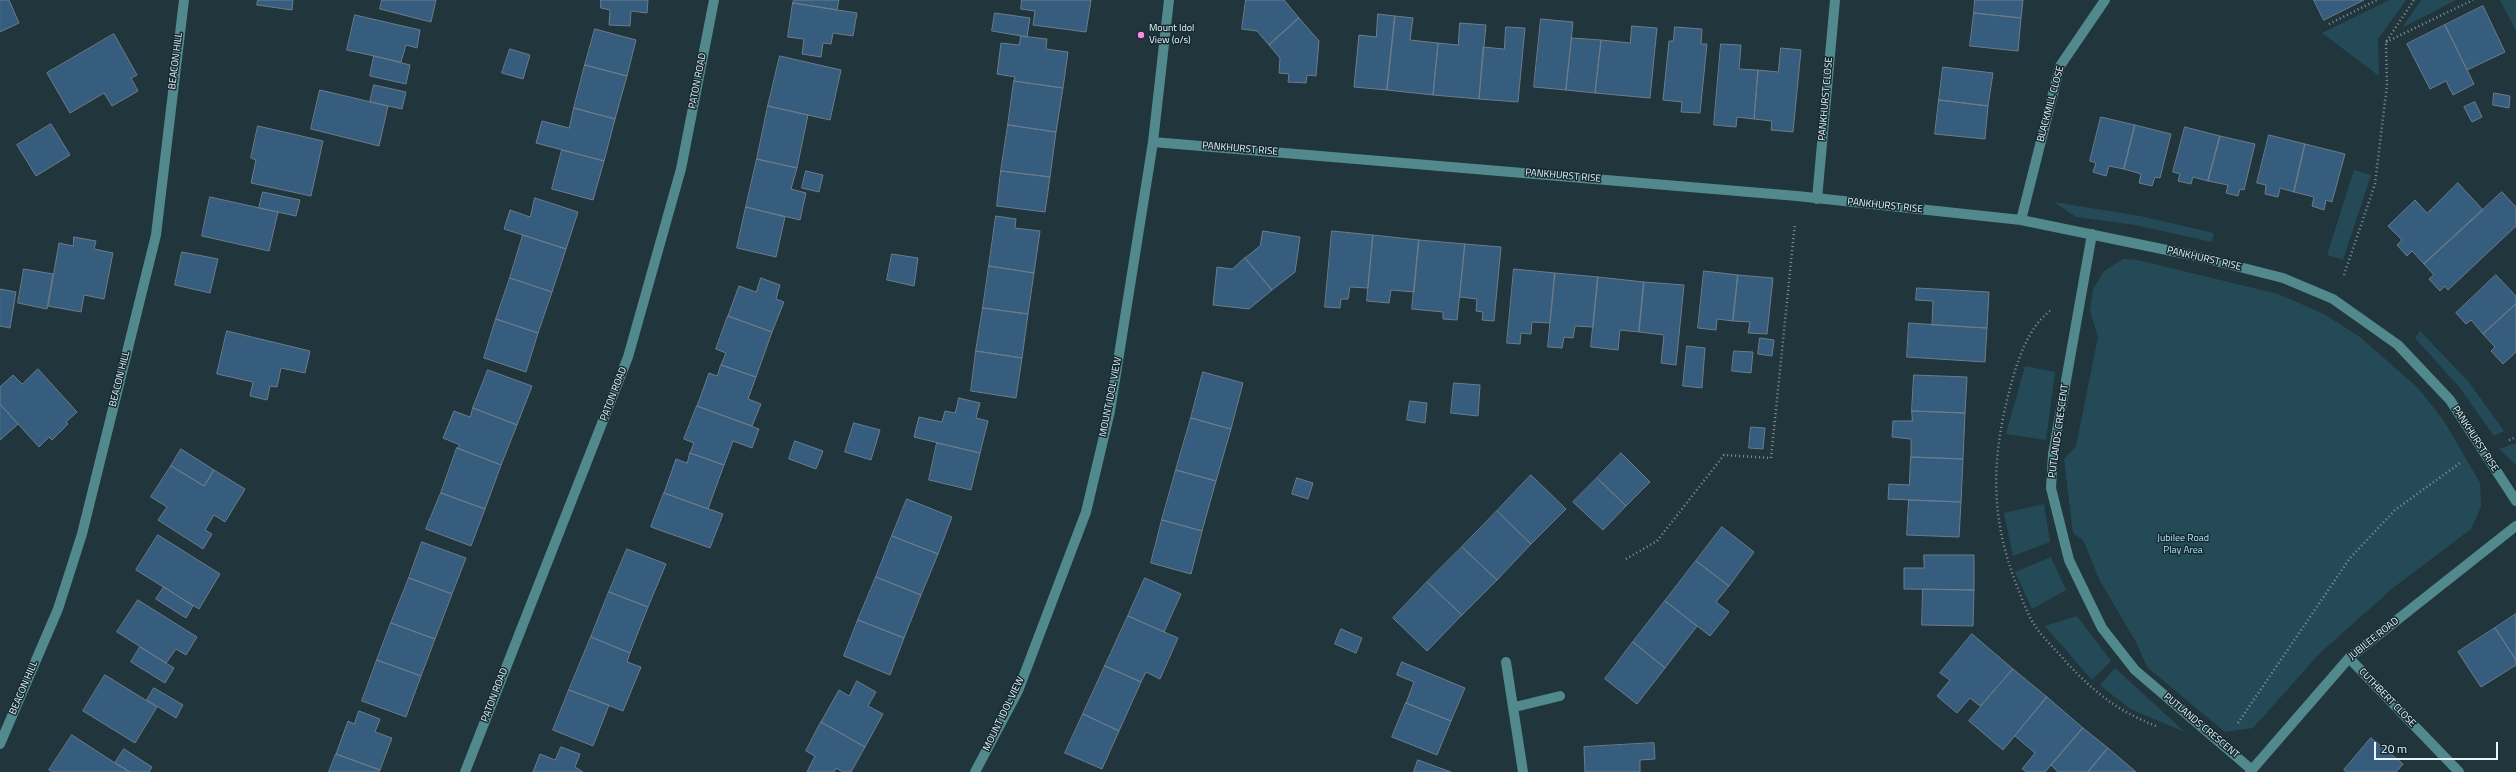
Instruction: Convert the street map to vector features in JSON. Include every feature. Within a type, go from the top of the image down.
[{"type":"street","name":"BEACON HILL","points":[[0,744],[58,609],[82,534],[154,243],[184,0]]},
{"type":"street","name":"PATON ROAD","points":[[465,772],[628,357],[681,169],[714,0]]},
{"type":"street","name":"MOUNT IDOL VIEW","points":[[975,772],[1018,691],[1086,512],[1110,411],[1153,142],[1169,0]]},
{"type":"street","name":"PANKHURST CLOSE","points":[[1817,198],[1835,0]]},
{"type":"street","name":"BLACKMILL CLOSE","points":[[2021,220],[2060,66],[2105,0]]},
{"type":"street","name":"PANKHURST RISE","points":[[1153,142],[1798,196],[2021,220],[2196,256],[2283,278],[2333,299],[2398,345],[2450,400],[2481,450],[2516,501]]},
{"type":"street","name":"PUTLANDS CRESCENT","points":[[2092,234],[2053,454],[2051,488],[2069,560],[2102,628],[2135,670],[2223,745],[2251,771]]},
{"type":"street","name":"JUBILEE ROAD","points":[[2251,771],[2349,658],[2516,526]]},
{"type":"street","name":"CUTHBERT CLOSE","points":[[2349,658],[2459,772]]},
{"type":"street","points":[[1506,662],[1515,707],[1523,772]]},
{"type":"street","points":[[1515,707],[1560,696]]},
{"type":"path","points":[[2329,24],[2377,0]]},
{"type":"path","points":[[2333,299],[2349,263],[2375,184],[2387,85],[2386,42],[2414,0]]},
{"type":"path","points":[[2386,42],[2472,0]]},
{"type":"path","points":[[1626,559],[1657,541],[1724,455],[1771,458],[1798,196]]},
{"type":"path","points":[[2079,305],[2056,308],[2038,320],[2014,371],[1998,434],[1996,506],[2008,564],[2027,613],[2038,630],[2090,688],[2126,714],[2161,729]]},
{"type":"path","points":[[2223,745],[2350,558],[2395,510],[2442,474],[2481,450],[2516,437]]},
{"type":"green space","points":[[2389,0],[2406,0],[2378,39],[2379,76],[2322,33]]},
{"type":"green space","points":[[2421,0],[2456,0],[2402,28]]},
{"type":"green space","points":[[2500,0],[2516,0],[2516,31]]},
{"type":"green space","points":[[2354,170],[2371,175],[2343,260],[2327,255]]},
{"type":"green space","points":[[2054,202],[2140,216],[2214,233],[2212,242],[2135,225],[2076,217]]},
{"type":"green space","name":"Jubilee Road Play Area","points":[[2123,259],[2138,260],[2278,294],[2324,314],[2360,337],[2419,389],[2444,421],[2480,483],[2481,507],[2471,529],[2393,588],[2321,652],[2253,728],[2225,732],[2147,667],[2136,642],[2100,581],[2083,540],[2073,533],[2064,459],[2076,446],[2098,337],[2090,311],[2093,289],[2104,271]]},
{"type":"green space","points":[[2420,331],[2468,381],[2504,431],[2494,436],[2460,388],[2415,338]]},
{"type":"green space","points":[[2025,366],[2055,372],[2046,440],[2006,434]]},
{"type":"green space","points":[[2516,443],[2516,465],[2499,449]]},
{"type":"green space","points":[[2044,504],[2050,542],[2013,556],[2004,513]]},
{"type":"green space","points":[[2051,557],[2066,590],[2032,609],[2015,572]]},
{"type":"green space","points":[[2077,616],[2111,661],[2092,680],[2045,626]]},
{"type":"green space","points":[[2115,668],[2185,732],[2130,709],[2100,685]]},
{"type":"building","points":[[0,0],[9,0],[19,23],[0,32]]},
{"type":"building","points":[[258,0],[293,0],[292,10],[257,5]]},
{"type":"building","points":[[382,0],[436,0],[431,22],[380,9]]},
{"type":"building","points":[[601,0],[648,0],[647,13],[631,11],[630,26],[609,25],[610,10],[601,8]]},
{"type":"building","points":[[794,0],[839,0],[837,10],[793,3]]},
{"type":"building","points":[[1022,0],[1091,0],[1086,32],[1033,25],[1035,11],[1021,9]]},
{"type":"building","points":[[1246,0],[1284,0],[1299,18],[1269,45],[1257,31],[1242,29]]},
{"type":"building","points":[[1975,0],[2023,0],[2021,18],[1974,13]]},
{"type":"building","points":[[2314,0],[2364,0],[2324,20]]},
{"type":"building","points":[[793,3],[857,13],[853,36],[833,33],[831,44],[823,43],[821,57],[802,54],[804,39],[788,37]]},
{"type":"building","points":[[2483,6],[2505,52],[2467,70],[2445,25]]},
{"type":"building","points":[[995,13],[1030,18],[1027,37],[992,31]]},
{"type":"building","points":[[1974,13],[2021,18],[2018,51],[1970,46]]},
{"type":"building","points":[[1378,14],[1395,16],[1387,90],[1354,87],[1359,35],[1376,37]]},
{"type":"building","points":[[355,15],[420,30],[417,48],[406,45],[401,62],[347,50]]},
{"type":"building","points":[[1395,16],[1413,18],[1410,40],[1438,43],[1433,95],[1387,90]]},
{"type":"building","points":[[1299,18],[1319,41],[1316,76],[1307,75],[1306,83],[1288,82],[1289,74],[1279,73],[1280,58],[1269,45]]},
{"type":"building","points":[[1541,19],[1573,22],[1566,90],[1534,87]]},
{"type":"building","points":[[1460,23],[1486,25],[1479,99],[1433,95],[1438,43],[1458,45]]},
{"type":"building","points":[[2445,25],[2474,84],[2453,95],[2446,81],[2430,89],[2407,44]]},
{"type":"building","points":[[1632,26],[1657,28],[1650,98],[1595,93],[1601,40],[1630,43]]},
{"type":"building","points":[[1506,27],[1525,28],[1518,102],[1479,99],[1483,47],[1504,49]]},
{"type":"building","points":[[1675,27],[1702,29],[1701,44],[1707,44],[1700,113],[1681,112],[1682,102],[1663,100],[1669,41],[1673,41]]},
{"type":"building","points":[[595,29],[636,40],[627,76],[585,65]]},
{"type":"building","points":[[114,34],[137,75],[131,78],[138,91],[112,106],[104,93],[70,113],[47,73]]},
{"type":"building","points":[[1021,36],[1047,39],[1046,49],[1068,52],[1063,88],[1014,81],[1015,77],[997,74],[1001,43],[1019,45]]},
{"type":"building","points":[[1572,38],[1601,40],[1595,93],[1566,90]]},
{"type":"building","points":[[1721,44],[1741,45],[1739,69],[1758,70],[1754,119],[1737,117],[1736,127],[1714,125]]},
{"type":"building","points":[[1781,48],[1801,50],[1793,132],[1771,130],[1772,121],[1754,119],[1758,70],[1778,72]]},
{"type":"building","points":[[510,49],[530,55],[523,79],[502,73]]},
{"type":"building","points":[[374,56],[410,65],[406,84],[370,76]]},
{"type":"building","points":[[780,56],[841,70],[830,120],[768,106]]},
{"type":"building","points":[[585,65],[627,76],[615,119],[574,108]]},
{"type":"building","points":[[1943,67],[1993,73],[1988,106],[1939,100]]},
{"type":"building","points":[[1014,81],[1063,88],[1056,132],[1008,125]]},
{"type":"building","points":[[374,85],[406,92],[402,109],[370,102]]},
{"type":"building","points":[[320,90],[388,106],[379,146],[311,129]]},
{"type":"building","points":[[2494,93],[2510,96],[2509,108],[2493,105]]},
{"type":"building","points":[[1939,100],[1988,106],[1985,139],[1935,134]]},
{"type":"building","points":[[2475,102],[2482,117],[2472,122],[2464,107]]},
{"type":"building","points":[[768,106],[808,115],[797,168],[757,159]]},
{"type":"building","points":[[574,108],[615,119],[604,161],[536,143],[542,121],[569,128]]},
{"type":"building","points":[[2101,117],[2135,125],[2124,169],[2109,166],[2106,176],[2093,172],[2096,163],[2090,161]]},
{"type":"building","points":[[51,124],[70,155],[36,176],[17,145]]},
{"type":"building","points":[[1008,125],[1056,132],[1050,177],[1001,171]]},
{"type":"building","points":[[2135,125],[2171,134],[2160,178],[2155,177],[2152,186],[2139,183],[2141,174],[2124,169]]},
{"type":"building","points":[[258,126],[323,141],[311,196],[251,183],[256,160],[251,158]]},
{"type":"building","points":[[2185,127],[2220,136],[2208,181],[2193,177],[2191,184],[2178,181],[2180,174],[2173,172]]},
{"type":"building","points":[[2269,135],[2305,144],[2294,192],[2280,188],[2278,197],[2265,194],[2266,185],[2257,183]]},
{"type":"building","points":[[2220,136],[2255,144],[2244,190],[2240,189],[2238,196],[2226,193],[2228,185],[2208,181]]},
{"type":"building","points":[[2305,144],[2345,154],[2332,202],[2326,200],[2324,210],[2312,206],[2314,197],[2294,192]]},
{"type":"building","points":[[562,150],[604,161],[593,200],[552,189]]},
{"type":"building","points":[[757,159],[797,168],[791,189],[806,193],[800,220],[746,207]]},
{"type":"building","points":[[806,171],[823,175],[819,192],[802,188]]},
{"type":"building","points":[[1001,171],[1050,177],[1045,212],[997,206]]},
{"type":"building","points":[[2458,183],[2483,210],[2424,264],[2412,251],[2407,256],[2397,245],[2402,240],[2388,226],[2415,200],[2427,213]]},
{"type":"building","points":[[263,192],[300,200],[296,216],[259,208]]},
{"type":"building","points":[[2502,192],[2516,207],[2516,226],[2448,290],[2445,286],[2440,291],[2429,279],[2434,275],[2424,264]]},
{"type":"building","points":[[210,197],[278,212],[269,251],[202,236]]},
{"type":"building","points":[[535,198],[578,212],[566,249],[504,229],[510,210],[530,217]]},
{"type":"building","points":[[746,207],[785,217],[776,257],[737,248]]},
{"type":"building","points":[[996,216],[1016,219],[1015,228],[1040,231],[1034,273],[989,266]]},
{"type":"building","points":[[1263,231],[1300,237],[1295,272],[1272,290],[1245,258],[1260,246]]},
{"type":"building","points":[[1332,231],[1373,235],[1368,288],[1350,287],[1348,299],[1341,299],[1340,308],[1325,307]]},
{"type":"building","points":[[523,235],[566,249],[552,292],[510,278]]},
{"type":"building","points":[[1373,235],[1419,240],[1414,292],[1391,290],[1389,303],[1367,301]]},
{"type":"building","points":[[74,237],[96,241],[94,249],[113,253],[104,299],[84,295],[81,312],[48,306],[59,243],[73,246]]},
{"type":"building","points":[[1419,240],[1465,244],[1457,320],[1443,319],[1443,312],[1412,309]]},
{"type":"building","points":[[1465,244],[1501,247],[1494,321],[1482,320],[1483,312],[1476,311],[1477,299],[1460,297]]},
{"type":"building","points":[[182,252],[218,259],[210,293],[175,285]]},
{"type":"building","points":[[892,254],[918,258],[914,286],[887,280]]},
{"type":"building","points":[[1245,258],[1272,290],[1249,309],[1213,305],[1217,267],[1232,269]]},
{"type":"building","points":[[989,266],[1034,273],[1028,314],[983,308]]},
{"type":"building","points":[[24,269],[53,274],[47,309],[18,303]]},
{"type":"building","points":[[1514,269],[1555,273],[1550,323],[1532,322],[1531,334],[1521,333],[1520,344],[1507,343]]},
{"type":"building","points":[[1704,271],[1738,275],[1733,321],[1717,319],[1716,330],[1698,328]]},
{"type":"building","points":[[1555,273],[1598,277],[1593,327],[1575,326],[1573,338],[1564,337],[1562,348],[1548,347]]},
{"type":"building","points":[[1738,275],[1773,278],[1767,334],[1748,333],[1750,322],[1733,321]]},
{"type":"building","points":[[2496,275],[2516,296],[2516,304],[2483,334],[2471,320],[2466,324],[2456,313]]},
{"type":"building","points":[[1598,277],[1644,282],[1639,332],[1620,330],[1618,350],[1591,347]]},
{"type":"building","points":[[510,278],[552,292],[538,333],[496,319]]},
{"type":"building","points":[[761,278],[780,285],[776,299],[784,302],[772,332],[728,316],[739,286],[756,292]]},
{"type":"building","points":[[1644,282],[1684,285],[1676,365],[1661,363],[1664,335],[1639,332]]},
{"type":"building","points":[[1917,288],[1989,292],[1987,328],[1932,325],[1933,301],[1916,300]]},
{"type":"building","points":[[0,289],[16,292],[10,328],[0,326]]},
{"type":"building","points":[[2516,304],[2516,352],[2503,364],[2491,351],[2495,347],[2483,334]]},
{"type":"building","points":[[983,308],[1028,314],[1022,358],[976,351]]},
{"type":"building","points":[[728,316],[772,332],[756,377],[721,365],[726,353],[716,349]]},
{"type":"building","points":[[496,319],[538,333],[526,372],[484,358]]},
{"type":"building","points":[[1909,323],[1987,328],[1985,362],[1907,357]]},
{"type":"building","points":[[227,331],[310,351],[305,373],[281,368],[277,387],[270,386],[267,400],[250,396],[253,382],[217,374]]},
{"type":"building","points":[[1760,338],[1774,340],[1772,356],[1758,354]]},
{"type":"building","points":[[1687,346],[1705,348],[1702,388],[1683,386]]},
{"type":"building","points":[[976,351],[1022,358],[1016,398],[971,391]]},
{"type":"building","points":[[1734,351],[1753,352],[1751,373],[1732,371]]},
{"type":"building","points":[[721,365],[756,377],[748,399],[761,404],[752,426],[697,406],[709,373],[717,376]]},
{"type":"building","points":[[38,369],[77,412],[66,422],[68,424],[52,440],[49,437],[39,447],[0,404],[0,387],[13,375],[22,384]]},
{"type":"building","points":[[488,370],[532,386],[517,425],[473,408]]},
{"type":"building","points":[[1203,372],[1243,383],[1231,429],[1191,418]]},
{"type":"building","points":[[1914,375],[1967,377],[1965,413],[1912,411]]},
{"type":"building","points":[[1454,383],[1480,385],[1478,416],[1451,413]]},
{"type":"building","points":[[959,398],[980,403],[976,418],[988,421],[980,453],[914,437],[919,417],[942,422],[945,411],[955,413]]},
{"type":"building","points":[[1410,401],[1427,403],[1425,423],[1407,420]]},
{"type":"building","points":[[0,404],[18,424],[0,440]]},
{"type":"building","points":[[697,406],[759,429],[752,448],[733,441],[724,465],[690,453],[694,443],[684,439]]},
{"type":"building","points":[[473,408],[517,425],[501,465],[457,448],[460,445],[443,438],[454,411],[470,417]]},
{"type":"building","points":[[1912,411],[1965,413],[1963,459],[1911,457],[1911,439],[1892,437],[1893,421],[1912,421]]},
{"type":"building","points":[[1191,418],[1231,429],[1216,481],[1176,470]]},
{"type":"building","points":[[854,423],[880,430],[871,460],[845,452]]},
{"type":"building","points":[[1751,427],[1765,428],[1763,449],[1749,448]]},
{"type":"building","points":[[795,441],[823,451],[816,469],[789,459]]},
{"type":"building","points":[[937,443],[980,453],[971,490],[929,480]]},
{"type":"building","points":[[457,448],[501,465],[485,509],[441,493]]},
{"type":"building","points":[[181,449],[214,470],[204,486],[171,466]]},
{"type":"building","points":[[690,453],[724,465],[708,509],[664,493],[676,459],[687,463]]},
{"type":"building","points":[[1621,453],[1650,482],[1626,506],[1597,478]]},
{"type":"building","points":[[1911,457],[1963,459],[1961,502],[1888,499],[1889,484],[1909,485]]},
{"type":"building","points":[[171,466],[204,486],[214,470],[245,489],[225,522],[214,515],[205,530],[212,534],[203,549],[158,520],[167,507],[151,497]]},
{"type":"building","points":[[1176,470],[1216,481],[1202,531],[1162,520]]},
{"type":"building","points":[[1531,475],[1566,509],[1531,544],[1497,511]]},
{"type":"building","points":[[1297,478],[1313,483],[1308,499],[1292,494]]},
{"type":"building","points":[[1597,478],[1626,506],[1603,530],[1573,502]]},
{"type":"building","points":[[441,493],[485,509],[471,546],[426,529]]},
{"type":"building","points":[[664,493],[723,514],[710,548],[651,527]]},
{"type":"building","points":[[907,499],[952,517],[938,554],[892,536]]},
{"type":"building","points":[[1909,500],[1961,502],[1959,537],[1907,535]]},
{"type":"building","points":[[1497,511],[1531,544],[1497,580],[1462,547]]},
{"type":"building","points":[[1162,520],[1202,531],[1191,574],[1151,563]]},
{"type":"building","points":[[1722,527],[1754,552],[1729,586],[1696,561]]},
{"type":"building","points":[[158,535],[220,574],[199,609],[136,570]]},
{"type":"building","points":[[892,536],[938,554],[921,595],[876,577]]},
{"type":"building","points":[[422,542],[466,558],[452,594],[409,578]]},
{"type":"building","points":[[1462,547],[1497,580],[1462,615],[1427,582]]},
{"type":"building","points":[[627,549],[666,564],[648,607],[609,592]]},
{"type":"building","points":[[1924,555],[1974,555],[1974,590],[1904,589],[1904,568],[1924,568]]},
{"type":"building","points":[[1696,561],[1729,586],[1716,602],[1729,612],[1710,636],[1665,601]]},
{"type":"building","points":[[876,577],[921,595],[904,638],[858,620]]},
{"type":"building","points":[[409,578],[452,594],[435,639],[391,623]]},
{"type":"building","points":[[1145,578],[1181,594],[1164,632],[1128,616]]},
{"type":"building","points":[[1427,582],[1462,615],[1427,651],[1393,618]]},
{"type":"building","points":[[164,587],[193,606],[186,618],[156,599]]},
{"type":"building","points":[[1923,589],[1974,590],[1973,626],[1922,625]]},
{"type":"building","points":[[609,592],[648,607],[630,653],[591,637]]},
{"type":"building","points":[[138,600],[197,637],[186,655],[176,649],[166,663],[117,632]]},
{"type":"building","points":[[1665,601],[1697,626],[1665,668],[1633,642]]},
{"type":"building","points":[[2516,614],[2516,660],[2495,628]]},
{"type":"building","points":[[1128,616],[1178,638],[1160,679],[1146,672],[1141,682],[1105,666]]},
{"type":"building","points":[[858,620],[904,638],[890,675],[844,656]]},
{"type":"building","points":[[391,623],[435,639],[421,676],[377,660]]},
{"type":"building","points":[[2495,628],[2516,660],[2516,665],[2481,687],[2458,652]]},
{"type":"building","points":[[1341,629],[1362,638],[1356,653],[1335,644]]},
{"type":"building","points":[[1972,634],[2013,669],[1980,706],[1970,698],[1957,713],[1937,696],[1950,680],[1940,673]]},
{"type":"building","points":[[591,637],[630,653],[627,662],[641,667],[623,711],[569,690]]},
{"type":"building","points":[[1633,642],[1665,668],[1637,704],[1605,679]]},
{"type":"building","points":[[140,647],[174,668],[165,683],[131,662]]},
{"type":"building","points":[[377,660],[421,676],[406,717],[362,701]]},
{"type":"building","points":[[1402,662],[1465,688],[1451,721],[1406,703],[1414,682],[1397,675]]},
{"type":"building","points":[[1105,666],[1141,682],[1119,731],[1083,714]]},
{"type":"building","points":[[2013,669],[2047,697],[2003,750],[1969,721]]},
{"type":"building","points":[[105,675],[157,707],[135,743],[83,711]]},
{"type":"building","points":[[857,681],[876,692],[868,706],[883,714],[865,747],[821,722],[839,690],[849,696]]},
{"type":"building","points":[[154,688],[183,705],[176,718],[147,700]]},
{"type":"building","points":[[569,690],[609,705],[593,746],[553,730]]},
{"type":"building","points":[[2047,697],[2083,728],[2045,772],[2027,772],[2022,769],[2035,753],[2015,736]]},
{"type":"building","points":[[1406,703],[1451,721],[1437,755],[1392,737]]},
{"type":"building","points":[[359,711],[380,719],[375,732],[392,738],[380,770],[336,754],[348,721],[354,724]]},
{"type":"building","points":[[1083,714],[1119,731],[1102,769],[1065,753]]},
{"type":"building","points":[[821,722],[865,747],[851,772],[843,772],[836,768],[834,772],[807,772],[815,756],[806,751]]},
{"type":"building","points":[[2083,728],[2108,748],[2088,772],[2058,772],[2051,765]]},
{"type":"building","points":[[72,735],[130,772],[53,772],[49,770]]},
{"type":"building","points":[[2371,738],[2403,764],[2396,772],[2347,772],[2344,770]]},
{"type":"building","points":[[1654,743],[1655,759],[1640,760],[1640,772],[1585,772],[1584,747]]},
{"type":"building","points":[[561,747],[580,754],[575,767],[583,772],[533,772],[540,754],[555,760]]},
{"type":"building","points":[[2108,748],[2136,772],[2088,772]]},
{"type":"building","points":[[124,749],[152,767],[149,772],[130,772],[115,763]]},
{"type":"building","points":[[336,754],[380,770],[379,772],[329,772]]},
{"type":"building","points":[[1418,760],[1451,772],[1414,772]]},
{"type":"place","name":"Mount Idol View (o/s)","points":[[1141,35]]}]
